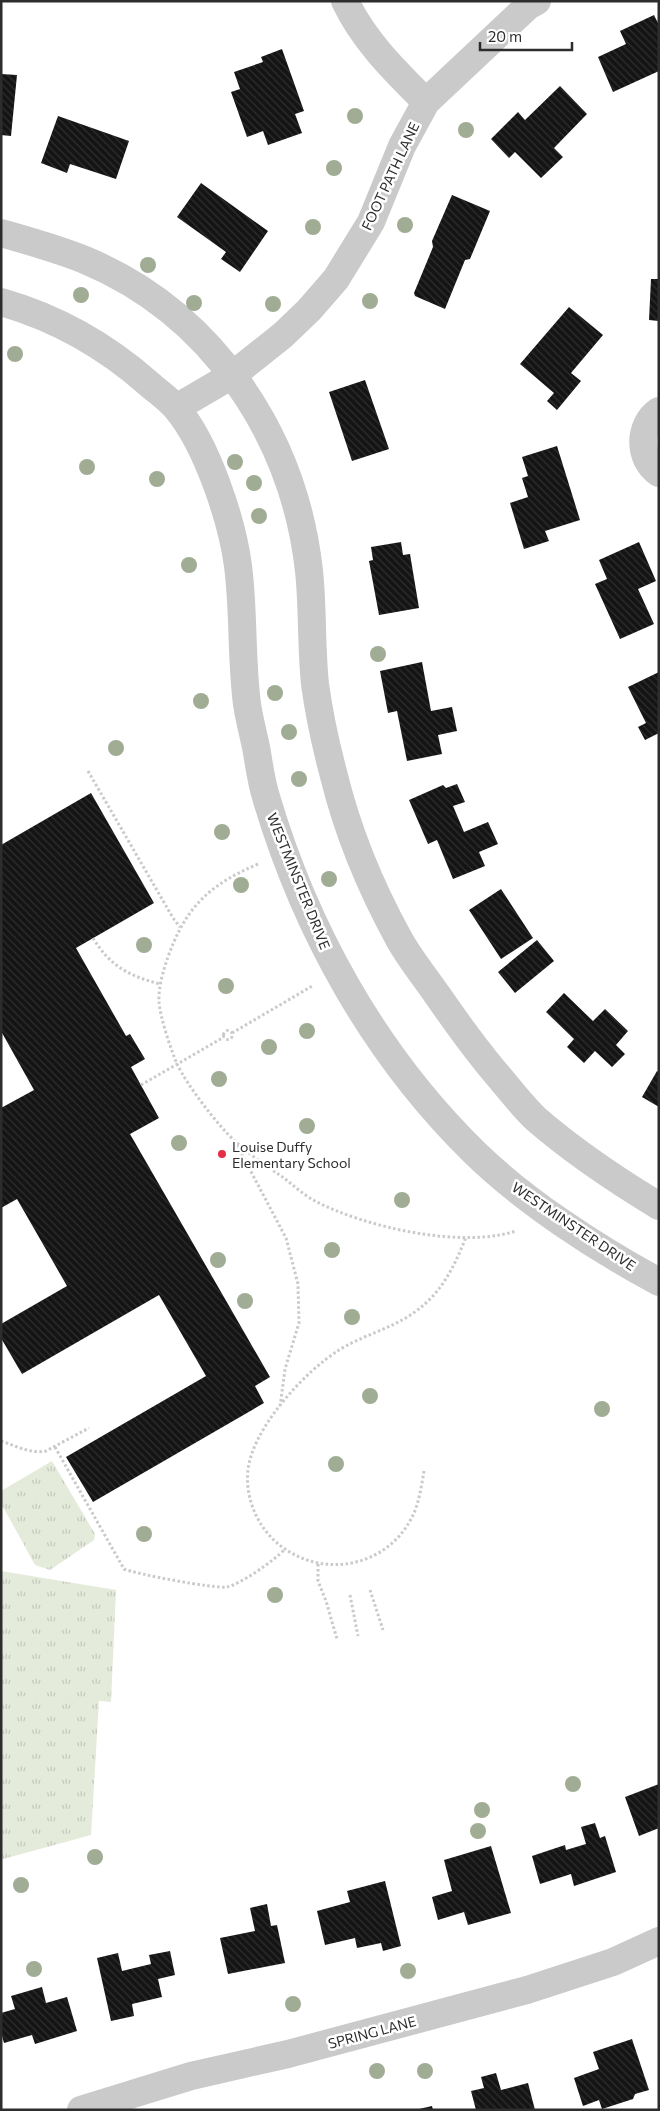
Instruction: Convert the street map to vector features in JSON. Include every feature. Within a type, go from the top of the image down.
[{"type":"street","points":[[345,1],[367,40],[426,102]]},
{"type":"street","name":"FOOT PATH LANE","points":[[176,408],[234,374],[284,335],[309,310],[336,279],[370,222],[402,146],[426,102],[528,6],[537,1]]},
{"type":"street","points":[[1,233],[50,247],[87,261],[133,285],[185,322],[234,374],[275,447],[292,492],[309,571],[316,684],[333,775],[351,834],[370,881],[400,940],[472,1045],[534,1117],[612,1178],[659,1206]]},
{"type":"street","name":"WESTMINSTER DRIVE","points":[[1,302],[54,320],[95,342],[137,374],[176,408],[195,436],[210,467],[225,511],[238,563],[247,704],[265,795],[289,863],[313,921],[337,971],[366,1019],[398,1065],[440,1116],[475,1153],[520,1192],[570,1227],[659,1282]]},
{"type":"street","points":[[659,411],[647,423],[643,435],[643,448],[647,460],[659,473]]},
{"type":"street","name":"SPRING LANE","points":[[81,2110],[191,2076],[288,2054],[527,1990],[612,1962],[659,1941]]},
{"type":"path","points":[[88,771],[180,927]]},
{"type":"path","points":[[265,861],[228,877],[211,890],[180,927],[160,984],[159,1002],[177,1064],[207,1110],[236,1142],[314,1200],[357,1219],[413,1233],[466,1237],[489,1236],[516,1231]]},
{"type":"path","points":[[93,938],[101,952],[114,965],[147,981],[160,984]]},
{"type":"path","points":[[141,1086],[224,1037],[229,1039],[232,1033],[337,971]]},
{"type":"path","points":[[224,1037],[223,1034],[226,1031],[232,1033]]},
{"type":"path","points":[[236,1142],[286,1238],[298,1284],[299,1323],[285,1369],[280,1407]]},
{"type":"path","points":[[424,1471],[416,1507],[402,1532],[392,1542],[372,1556],[340,1566],[318,1564],[285,1549],[264,1529],[258,1520],[248,1482],[251,1457],[257,1443],[280,1407],[321,1363],[333,1354],[358,1340],[407,1319],[429,1300],[447,1278],[466,1237]]},
{"type":"path","points":[[1,1441],[34,1453],[46,1452],[88,1428]]},
{"type":"path","points":[[55,1447],[124,1569],[228,1587],[274,1560],[285,1549]]},
{"type":"path","points":[[318,1564],[318,1581],[337,1640]]},
{"type":"path","points":[[370,1590],[383,1630]]},
{"type":"path","points":[[350,1595],[358,1636]]},
{"type":"green space","points":[[52,1461],[95,1534],[94,1540],[50,1570],[35,1565],[1,1503],[1,1491]]},
{"type":"green space","points":[[1,1571],[116,1590],[111,1702],[99,1701],[91,1835],[3,1859],[1,1855]]},
{"type":"building","points":[[654,15],[659,25],[659,71],[613,92],[598,57],[626,44],[620,31]]},
{"type":"building","points":[[282,49],[304,111],[295,114],[302,133],[268,145],[263,131],[247,137],[231,92],[240,89],[234,72],[263,62],[261,57]]},
{"type":"building","points":[[1,74],[17,75],[11,136],[1,135]]},
{"type":"building","points":[[560,86],[587,114],[554,148],[563,157],[541,178],[515,152],[509,158],[491,139],[518,112],[525,120]]},
{"type":"building","points":[[58,116],[129,141],[116,179],[70,164],[67,173],[41,163]]},
{"type":"building","points":[[201,183],[268,231],[240,272],[221,259],[226,252],[177,217]]},
{"type":"building","points":[[452,195],[490,211],[470,259],[465,260],[445,309],[415,296],[414,293],[433,247],[432,241]]},
{"type":"building","points":[[651,279],[659,279],[659,321],[649,320]]},
{"type":"building","points":[[569,307],[603,335],[571,373],[581,381],[557,410],[547,401],[554,393],[520,364]]},
{"type":"building","points":[[365,380],[389,449],[352,461],[329,392]]},
{"type":"building","points":[[557,446],[580,520],[545,531],[549,541],[524,549],[510,503],[528,497],[522,478],[528,476],[522,457]]},
{"type":"building","points":[[401,542],[403,555],[410,554],[419,608],[379,615],[369,561],[373,560],[371,547]]},
{"type":"building","points":[[639,542],[656,581],[638,589],[654,624],[620,639],[595,584],[607,579],[599,560]]},
{"type":"building","points":[[422,662],[431,711],[452,707],[457,731],[438,735],[442,754],[407,761],[397,711],[388,713],[380,671]]},
{"type":"building","points":[[659,672],[659,733],[645,740],[638,727],[646,723],[628,687]]},
{"type":"building","points":[[457,784],[465,802],[453,806],[464,832],[488,822],[498,844],[479,852],[485,866],[453,879],[437,840],[428,844],[409,800],[443,785],[446,788]]},
{"type":"building","points":[[91,793],[154,903],[76,948],[126,1036],[130,1034],[145,1059],[131,1067],[159,1118],[130,1134],[270,1377],[255,1386],[264,1403],[93,1502],[66,1457],[206,1376],[159,1295],[22,1374],[1,1338],[1,1324],[67,1286],[17,1199],[1,1208],[1,1108],[34,1090],[1,1031],[1,845]]},
{"type":"building","points":[[501,889],[533,938],[501,959],[469,910]]},
{"type":"building","points":[[537,940],[554,961],[515,993],[498,972]]},
{"type":"building","points":[[564,993],[593,1021],[605,1009],[628,1031],[616,1045],[625,1054],[612,1067],[595,1051],[584,1063],[567,1047],[574,1039],[546,1012]]},
{"type":"building","points":[[657,1071],[659,1072],[659,1107],[642,1097]]},
{"type":"building","points":[[659,1784],[659,1828],[639,1836],[625,1797]]},
{"type":"building","points":[[595,1823],[600,1838],[605,1836],[616,1872],[574,1886],[571,1874],[540,1884],[532,1856],[565,1845],[566,1850],[586,1844],[581,1827]]},
{"type":"building","points":[[491,1846],[511,1913],[468,1925],[464,1912],[438,1920],[432,1897],[452,1891],[444,1860]]},
{"type":"building","points":[[385,1881],[401,1946],[383,1951],[381,1943],[357,1948],[355,1938],[325,1945],[317,1911],[350,1902],[347,1891]]},
{"type":"building","points":[[267,1904],[271,1926],[277,1925],[285,1963],[228,1974],[220,1938],[255,1931],[250,1908]]},
{"type":"building","points":[[170,1951],[175,1975],[158,1979],[162,1997],[132,2004],[134,2016],[111,2021],[97,1958],[118,1953],[122,1971],[151,1964],[149,1955]]},
{"type":"building","points":[[42,1987],[46,2003],[67,1997],[77,2031],[35,2044],[32,2035],[4,2043],[1,2032],[1,2013],[15,2009],[11,1996]]},
{"type":"building","points":[[632,2039],[649,2090],[635,2094],[633,2099],[602,2109],[599,2100],[583,2106],[574,2078],[599,2069],[593,2052]]},
{"type":"building","points":[[496,2073],[501,2090],[528,2083],[535,2110],[476,2110],[471,2091],[484,2088],[481,2077]]},
{"type":"building","points":[[432,2106],[433,2110],[419,2110],[419,2109]]},
{"type":"place","name":"Louise Duffy Elementary School","points":[[222,1154]]}]
